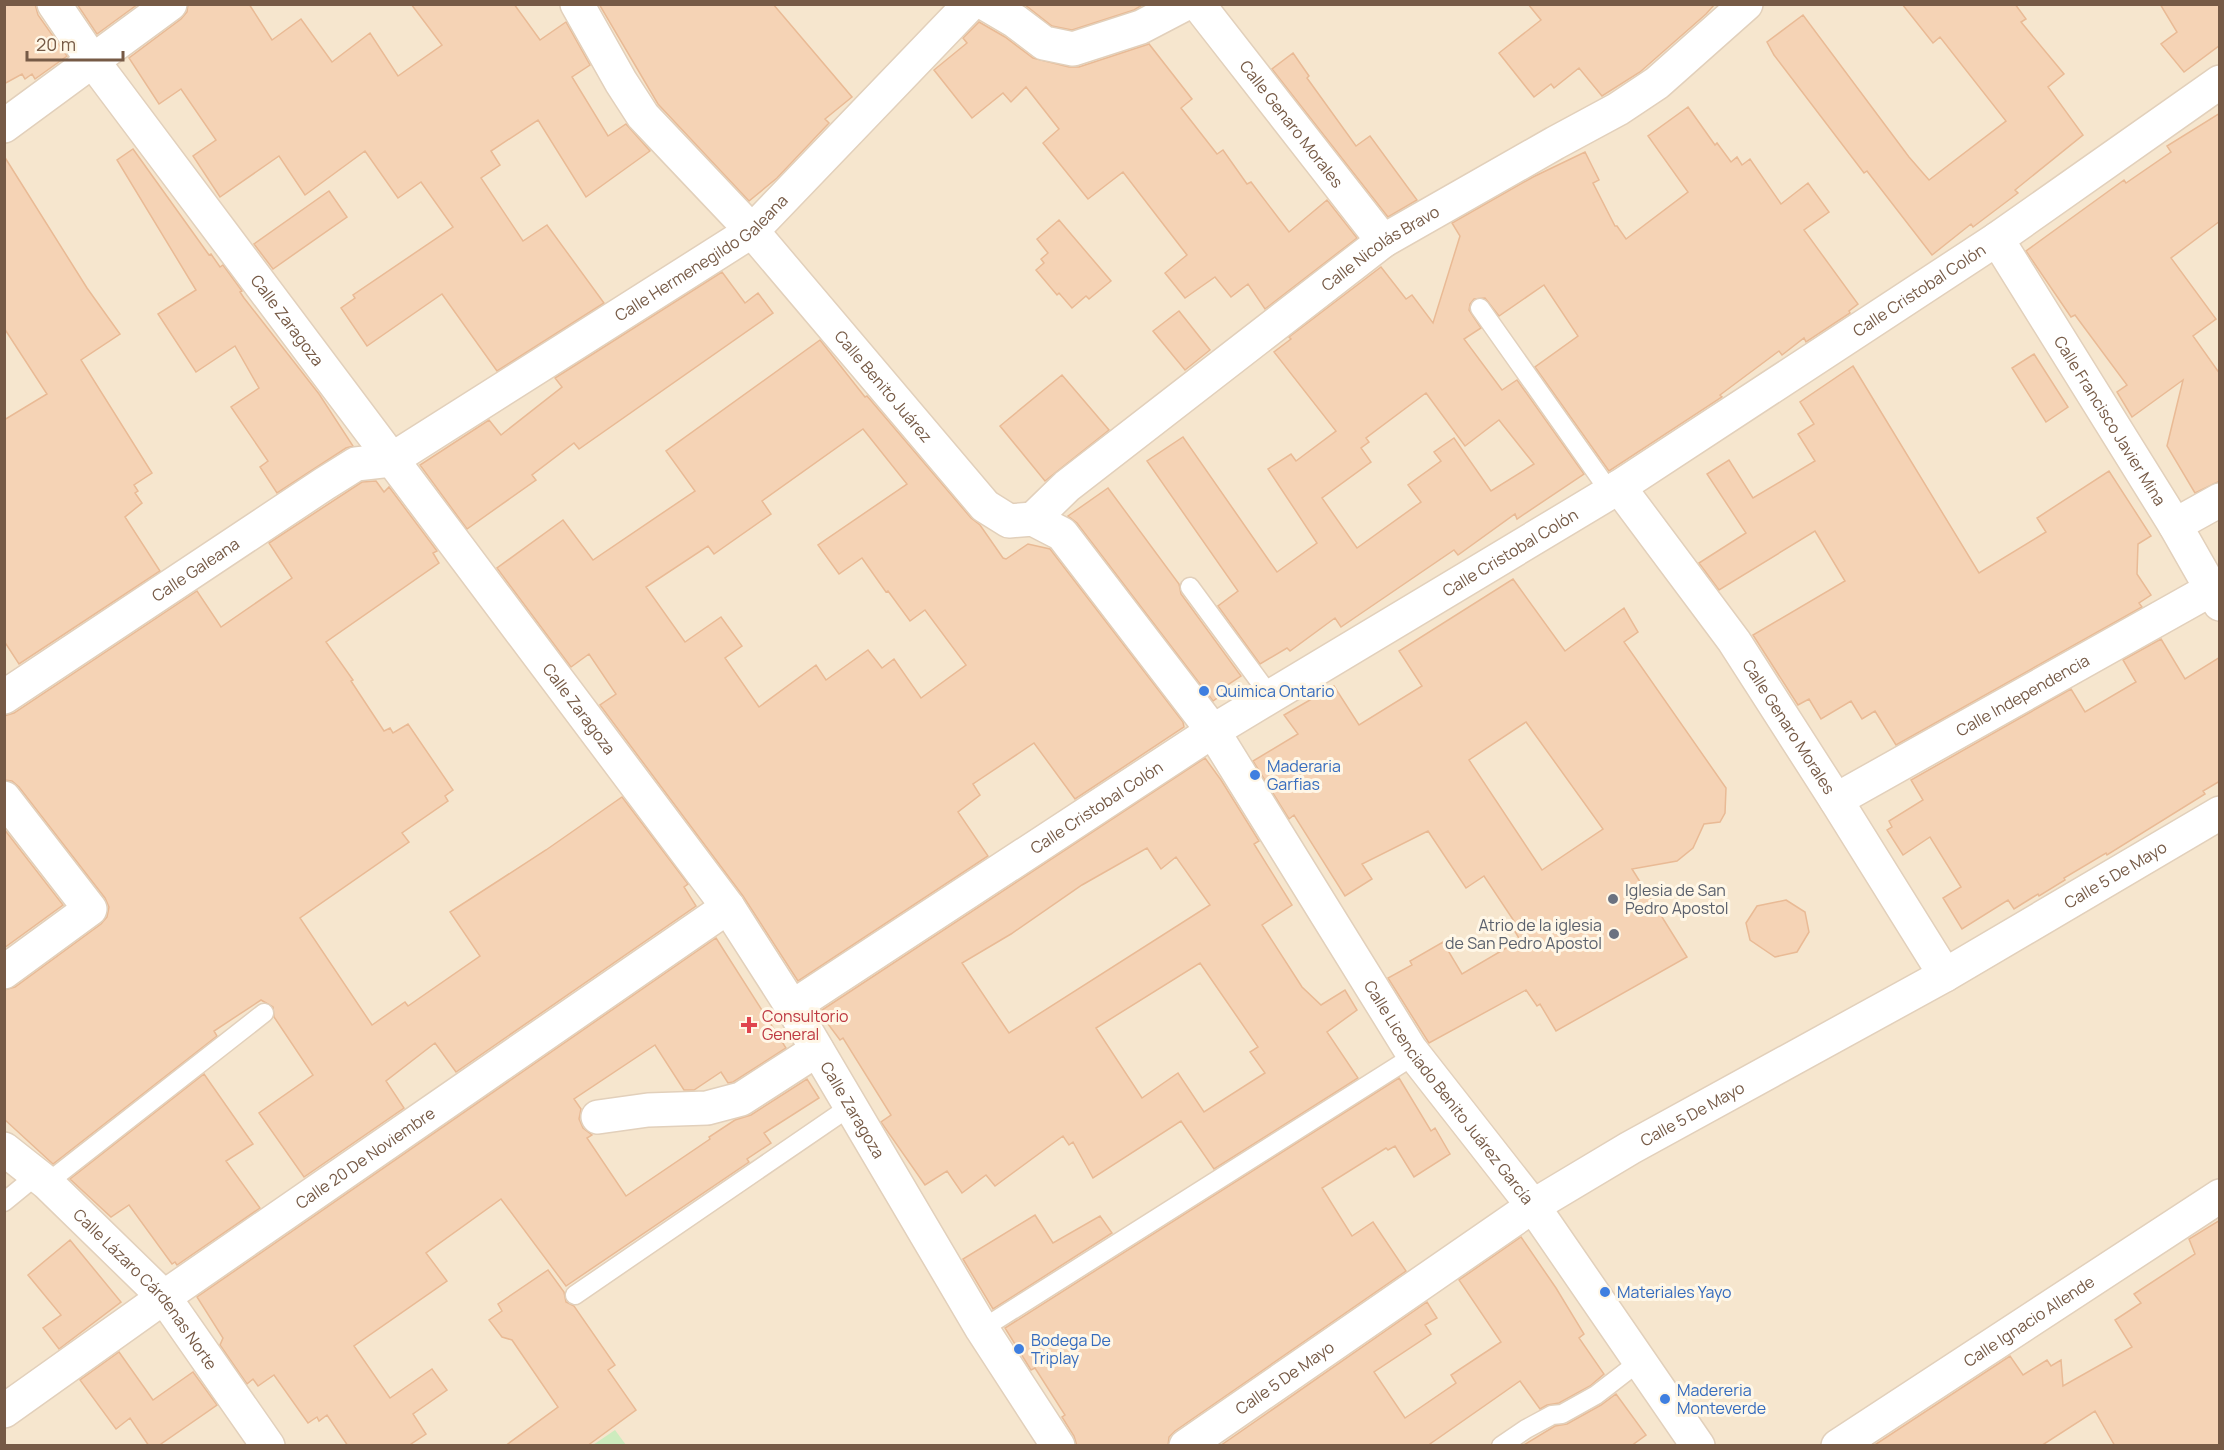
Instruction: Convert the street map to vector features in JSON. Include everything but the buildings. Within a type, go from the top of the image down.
[{"type":"street","name":"Calle Zaragoza","points":[[54,4],[93,60],[391,460],[728,907],[792,1007],[982,1329],[1058,1446]]},
{"type":"street","points":[[4,126],[170,4]]},
{"type":"street","name":"Calle Benito Juárez","points":[[578,4],[621,82],[643,116],[752,231],[986,506],[1009,521],[1033,519],[1062,534],[1213,731]]},
{"type":"street","name":"Calle Hermenegildo Galeana","points":[[391,460],[752,231],[970,4]]},
{"type":"street","points":[[986,4],[1015,21],[1044,43],[1073,49],[1141,27],[1185,4]]},
{"type":"street","name":"Calle Genaro Morales","points":[[1198,4],[1383,241]]},
{"type":"street","name":"Calle Nicolás Bravo","points":[[1033,519],[1067,486],[1383,241],[1618,109],[1657,83],[1746,4]]},
{"type":"street","name":"Calle Cristobal Colón","points":[[792,1007],[1213,731],[1615,490],[1997,239],[2220,82]]},
{"type":"street","name":"Calle Francisco Javier Mina","points":[[1997,239],[2175,525],[2215,597]]},
{"type":"street","name":"Calle Galeana","points":[[4,697],[246,534],[356,464],[391,460]]},
{"type":"street","name":"Calle Genaro Morales","points":[[1615,490],[1734,640],[1945,975]]},
{"type":"street","points":[[2175,525],[2220,500]]},
{"type":"street","name":"Calle Independencia","points":[[1836,800],[2215,597]]},
{"type":"street","name":"Calle Licenciado Benito Juárez García","points":[[1213,731],[1414,1055],[1533,1206],[1698,1446]]},
{"type":"street","points":[[4,798],[90,909],[4,972]]},
{"type":"street","name":"Calle 5 De Mayo","points":[[1186,1446],[1533,1206],[1630,1148],[1945,975],[2220,813]]},
{"type":"street","name":"Calle 20 De Noviembre","points":[[4,1411],[164,1297],[728,907]]},
{"type":"street","points":[[598,1117],[648,1110],[707,1108],[741,1099],[817,1050]]},
{"type":"street","name":"Calle Lázaro Cárdenas Norte","points":[[4,1149],[42,1179],[164,1297],[268,1446]]},
{"type":"street","name":"Calle Ignacio Allende","points":[[1838,1446],[2220,1196]]},
{"type":"lane","points":[[1480,308],[1615,490]]},
{"type":"lane","points":[[1190,587],[1271,697]]},
{"type":"lane","points":[[4,1202],[42,1179],[264,1013]]},
{"type":"lane","points":[[982,1329],[1414,1055]]},
{"type":"lane","points":[[575,1295],[850,1106]]},
{"type":"lane","points":[[1501,1446],[1552,1415],[1562,1414],[1596,1395],[1640,1361]]},
{"type":"shaded area","points":[[5,5],[2219,5],[2219,1445],[5,1445]]},
{"type":"green space","points":[[615,1430],[626,1445],[593,1445]]},
{"type":"place","name":"Quimica Ontario","points":[[1204,691]]},
{"type":"place","name":"Maderaria Garfias","points":[[1255,775]]},
{"type":"place","name":"Iglesia de San Pedro Apostol","points":[[1613,899]]},
{"type":"place","name":"Atrio de la iglesia de San Pedro Apostol","points":[[1614,934]]},
{"type":"place","name":"Consultorio General","points":[[749,1025]]},
{"type":"place","name":"Materiales Yayo","points":[[1605,1292]]},
{"type":"place","name":"Bodega De Triplay","points":[[1019,1349]]},
{"type":"place","name":"Madereria Monteverde","points":[[1665,1399]]}]
